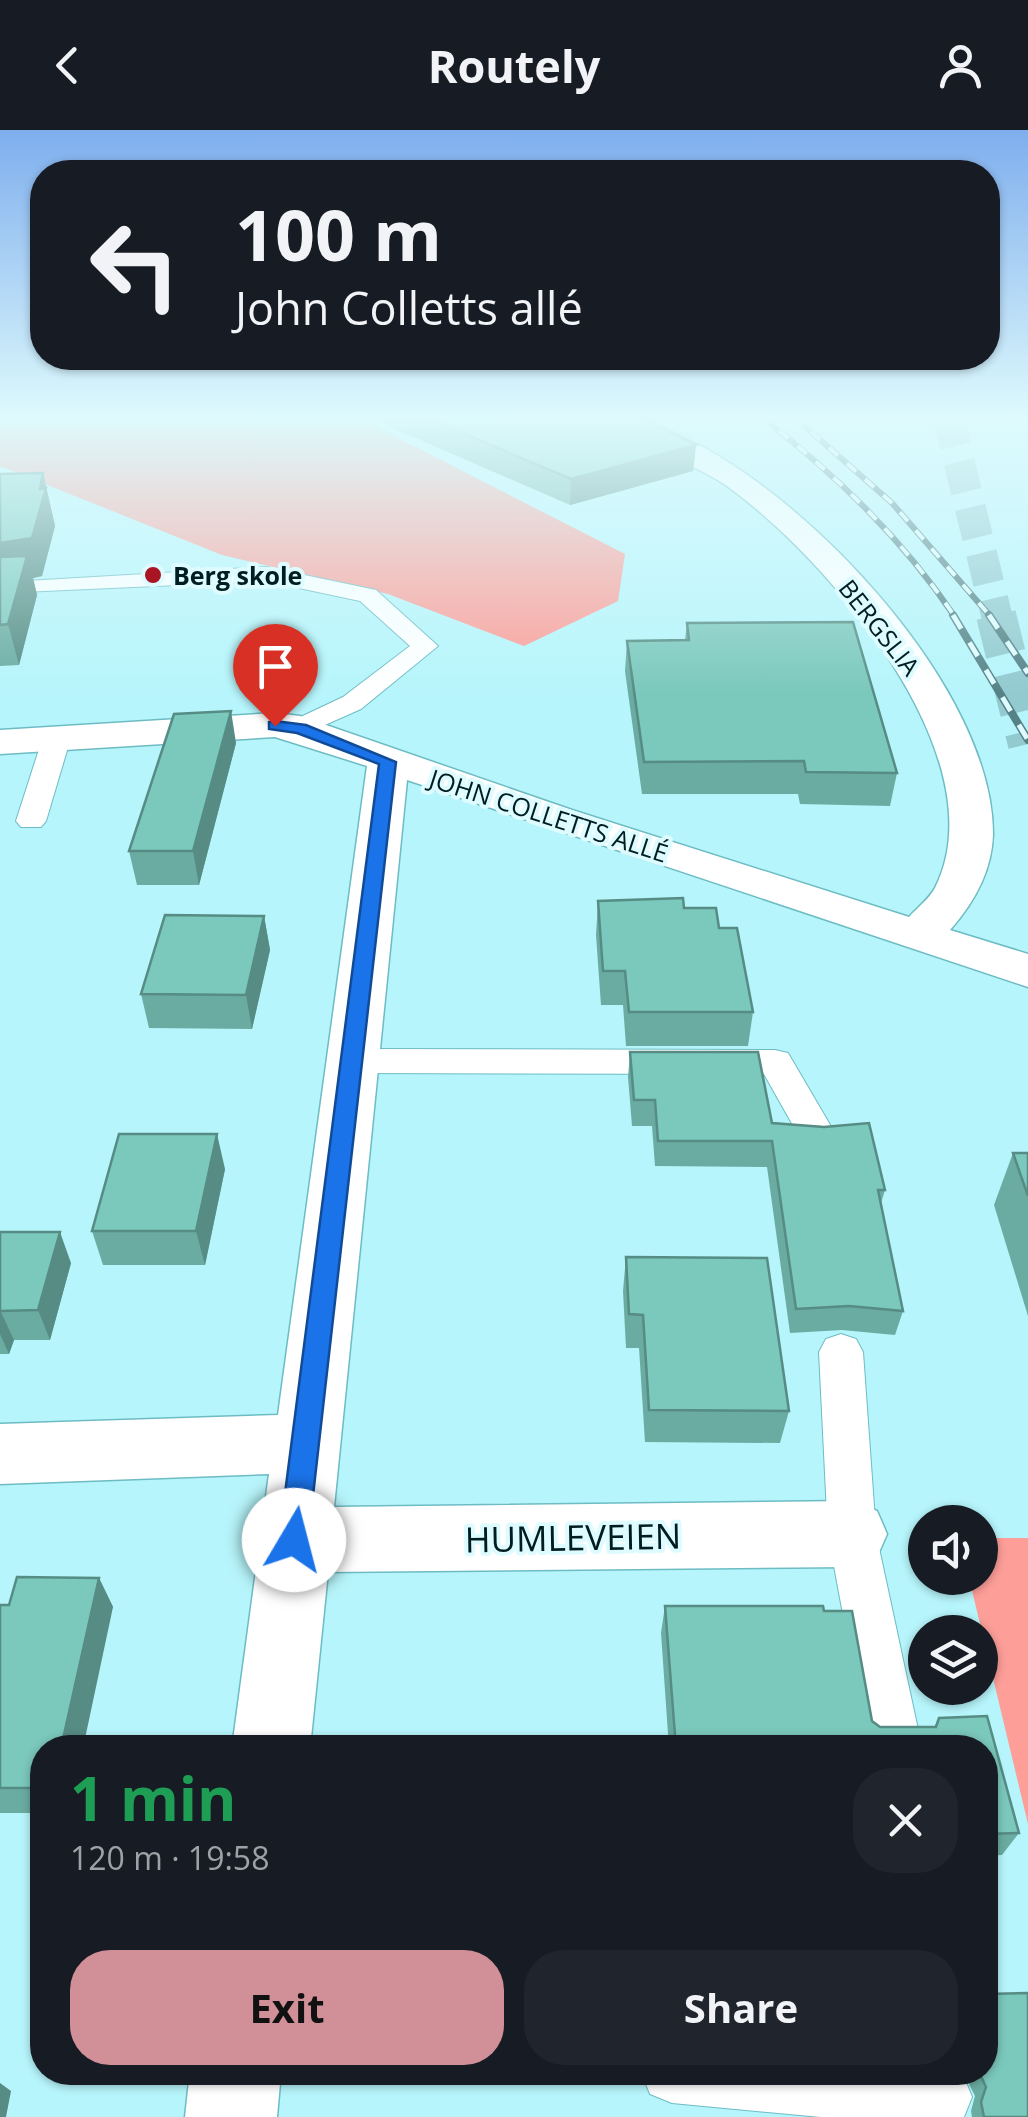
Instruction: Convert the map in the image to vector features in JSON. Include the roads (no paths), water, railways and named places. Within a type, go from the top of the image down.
[{"type":"street","name":"BERGSLIA","points":[[773,509],[810,542],[879,619],[936,701],[963,768],[970,840],[958,889],[919,934]]},
{"type":"street","name":"JOHN COLLETTS ALLÉ","points":[[0,742],[275,726],[300,728],[388,762],[1028,971]]},
{"type":"street","points":[[272,1735],[388,762]]},
{"type":"street","points":[[0,1454],[307,1443]]},
{"type":"street","name":"HUMLEVEIEN","points":[[294,1540],[852,1534]]},
{"type":"street","points":[[231,2117],[235,2085]]},
{"type":"lane","points":[[9,589],[266,574],[368,595],[425,646],[352,703],[300,728]]},
{"type":"lane","points":[[31,821],[57,737]]},
{"type":"lane","points":[[353,1060],[775,1062],[817,1135]]},
{"type":"lane","points":[[841,1352],[852,1534],[892,1735]]},
{"type":"lane","points":[[806,2085],[941,2098]]},
{"type":"tunnel","points":[[971,509],[997,617]]},
{"type":"tunnel","points":[[996,615],[1028,744]]},
{"type":"railway","points":[[866,509],[913,560],[955,617]]},
{"type":"railway","points":[[897,509],[991,617]]},
{"type":"railway","points":[[953,615],[1028,740]]},
{"type":"railway","points":[[989,615],[1028,673]]},
{"type":"place","name":"Berg skole","points":[[153,575]]}]
